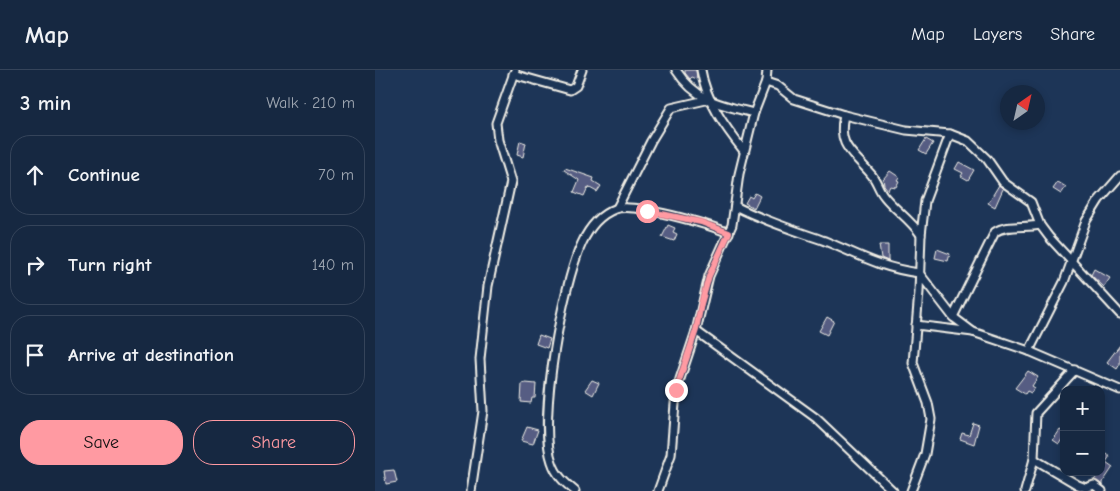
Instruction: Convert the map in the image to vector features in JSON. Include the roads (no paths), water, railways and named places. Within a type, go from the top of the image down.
[{"type":"street","points":[[471,491],[483,411],[480,359],[488,286],[511,182],[498,140],[496,123],[514,72],[570,90],[576,86],[582,70]]},
{"type":"street","points":[[676,70],[685,83],[709,101],[744,151]]},
{"type":"street","points":[[701,70],[709,101]]},
{"type":"street","points":[[658,491],[671,455],[676,390],[696,330],[709,276],[729,233],[744,151],[754,112],[766,82],[767,70]]},
{"type":"street","points":[[766,82],[778,86],[794,98],[844,115],[921,133],[950,134],[968,141],[979,148],[1003,182],[1031,202],[1040,225],[1120,314]]},
{"type":"street","points":[[617,208],[651,141],[671,108],[709,101],[754,112]]},
{"type":"street","points":[[844,115],[841,131],[842,138],[852,156],[874,177],[885,198],[907,217],[921,235]]},
{"type":"street","points":[[911,491],[925,454],[931,419],[928,403],[913,363],[921,235],[925,201],[931,180],[950,134]]},
{"type":"street","points":[[1029,351],[1055,301],[1070,260],[1092,210],[1120,176]]},
{"type":"street","points":[[735,206],[764,221],[821,240],[886,268],[919,273],[953,317],[973,332]]},
{"type":"street","points":[[575,491],[557,474],[548,444],[551,381],[557,340],[566,290],[582,243],[597,220],[617,208],[633,208],[690,220],[729,233]]},
{"type":"street","points":[[953,317],[995,232],[1003,228],[1028,228],[1040,225]]},
{"type":"street","points":[[916,325],[973,332],[1029,351],[1120,390]]},
{"type":"street","points":[[696,330],[816,418],[892,491]]},
{"type":"street","points":[[1025,491],[1034,459],[1036,413],[1075,370]]},
{"type":"street","points":[[1034,459],[1085,489],[1094,485],[1102,491]]}]
